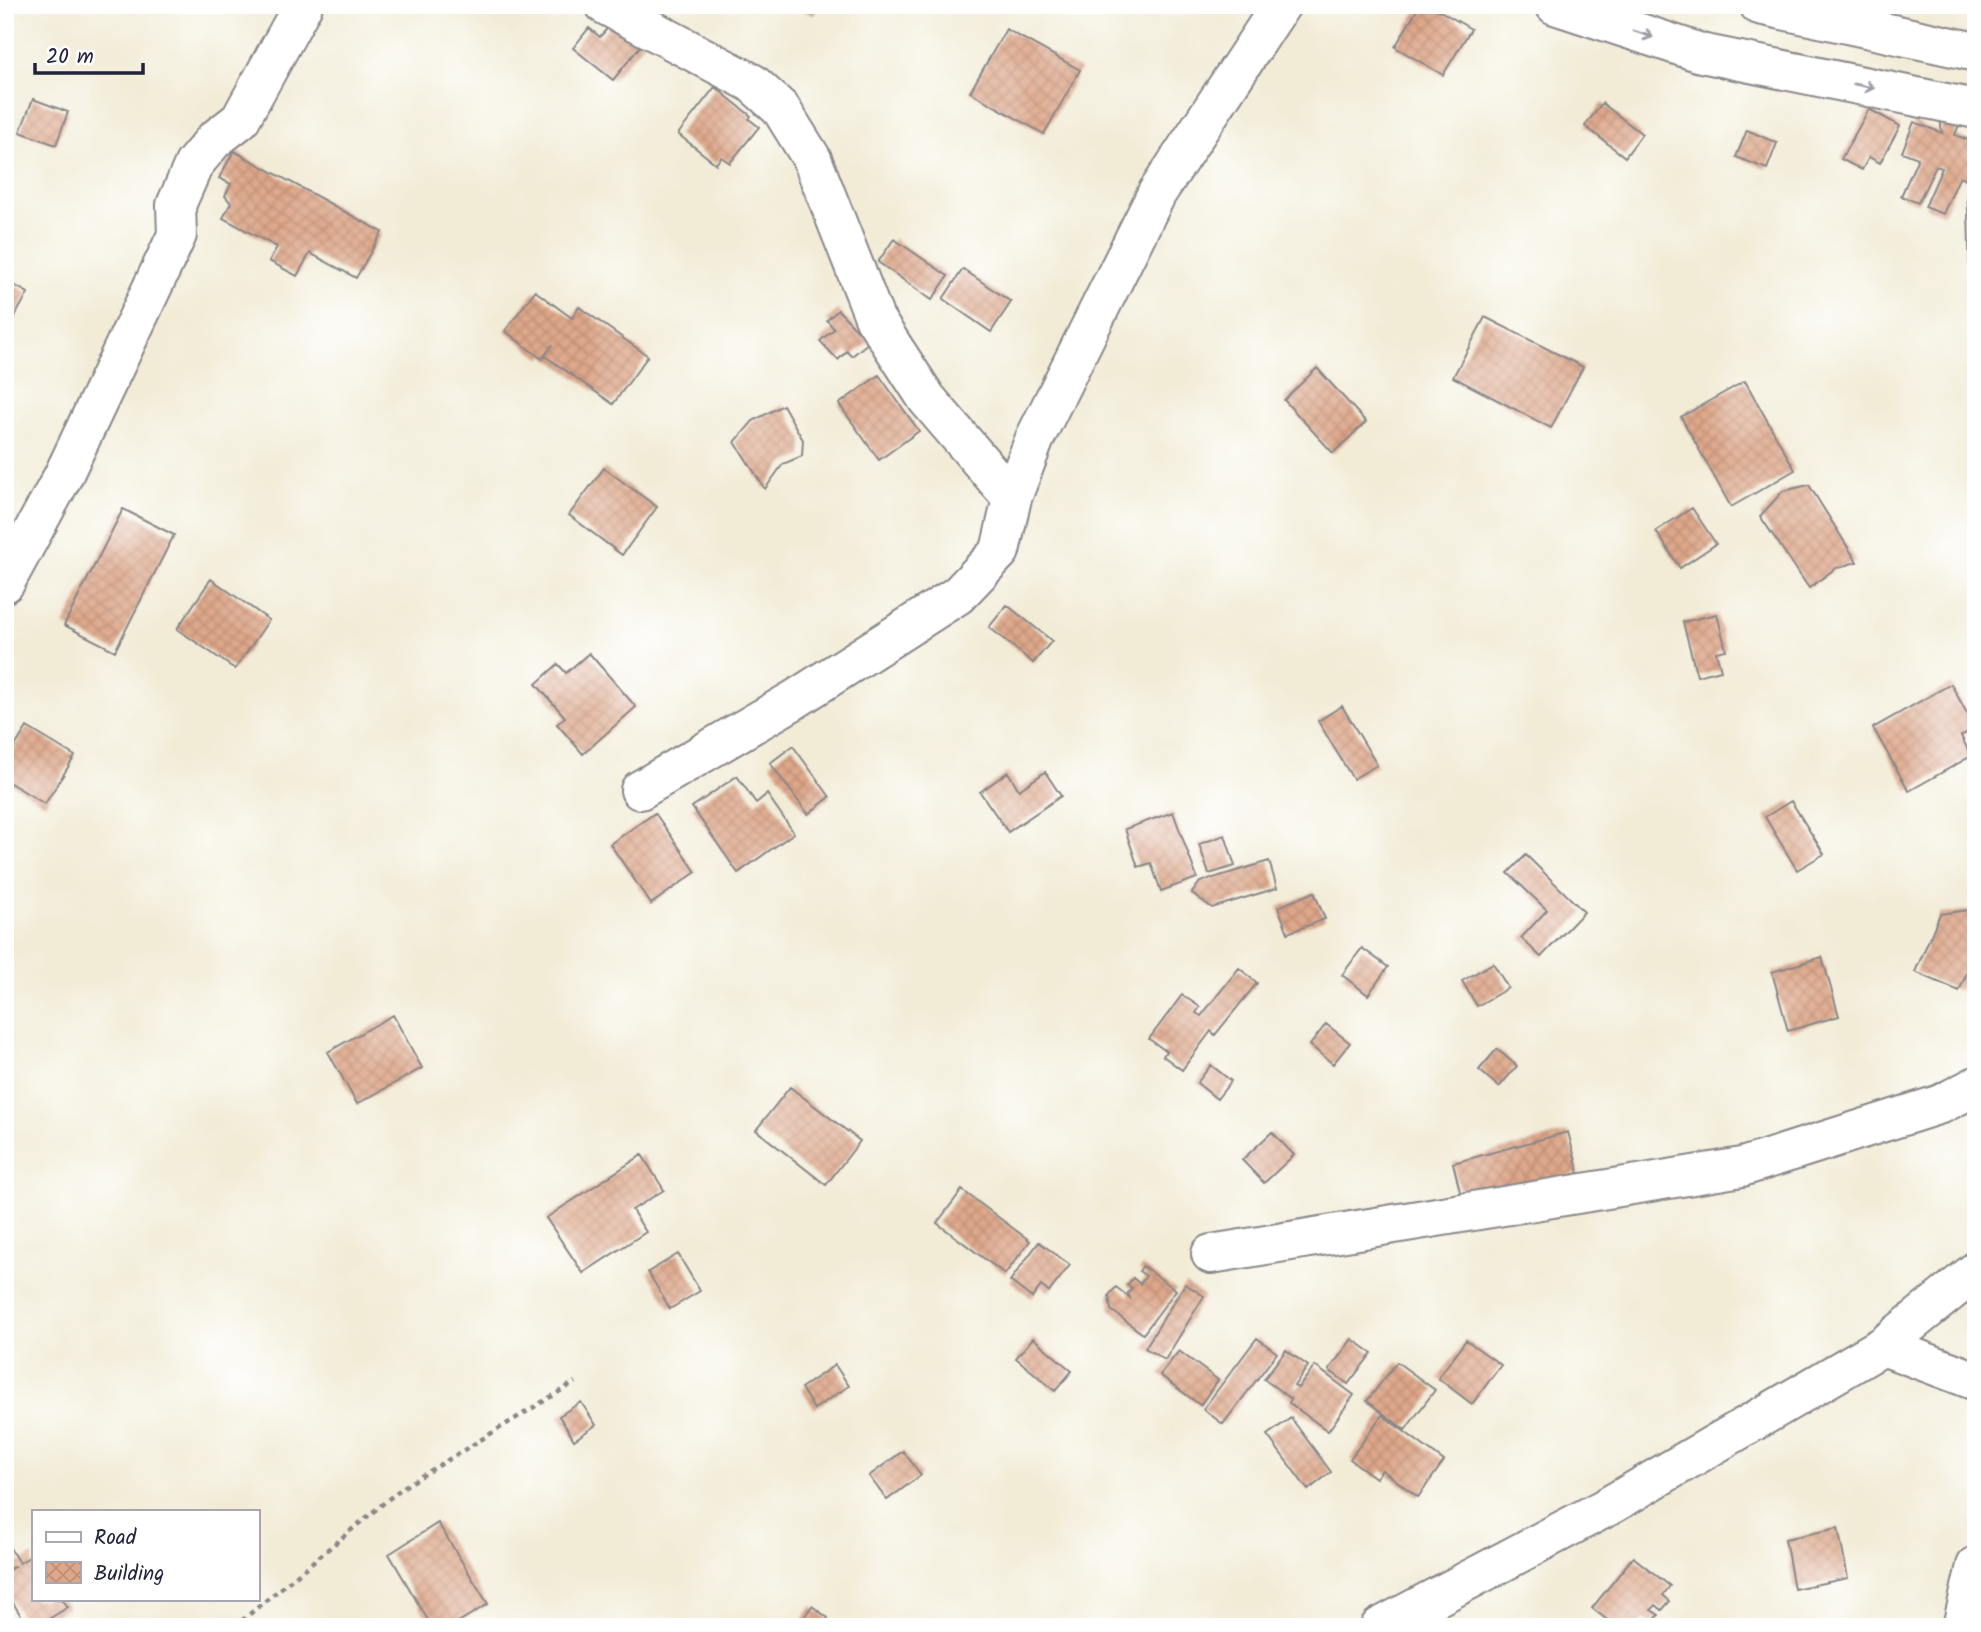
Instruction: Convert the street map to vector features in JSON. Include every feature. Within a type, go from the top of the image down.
[{"type":"street","points":[[5,583],[63,476],[177,235],[176,205],[194,163],[214,140],[240,120],[303,5]]},
{"type":"street","points":[[605,5],[752,82],[781,109],[811,159],[875,319],[927,399],[1013,498]]},
{"type":"street","points":[[640,790],[794,700],[958,595],[1000,551],[1013,498],[1035,438],[1157,193],[1281,5]]},
{"type":"street","points":[[1555,5],[1701,53],[1976,109]]},
{"type":"street","points":[[1759,5],[1976,52]]},
{"type":"street","points":[[1211,1254],[1742,1167],[1941,1104],[1976,1086]]},
{"type":"street","points":[[1380,1627],[1607,1507],[1883,1346],[1976,1271]]},
{"type":"street","points":[[1883,1346],[1976,1381]]},
{"type":"street","points":[[1962,1627],[1976,1566]]},
{"type":"path","points":[[234,1627],[402,1488],[575,1382]]},
{"type":"building","points":[[788,5],[817,5],[814,15]]},
{"type":"building","points":[[1420,5],[1430,5],[1471,29],[1443,75],[1395,47]]},
{"type":"building","points":[[614,20],[643,43],[613,80],[573,48],[589,28],[600,37]]},
{"type":"building","points":[[1006,29],[1080,70],[1044,134],[970,92]]},
{"type":"building","points":[[715,87],[751,116],[749,119],[759,127],[730,163],[721,157],[716,164],[678,134]]},
{"type":"building","points":[[33,99],[68,112],[56,145],[20,132]]},
{"type":"building","points":[[1602,103],[1642,134],[1625,157],[1585,126]]},
{"type":"building","points":[[1869,109],[1900,126],[1880,163],[1869,157],[1862,170],[1841,159]]},
{"type":"building","points":[[1940,118],[1959,125],[1955,135],[1976,143],[1976,310],[1971,310],[1967,179],[1960,176],[1943,214],[1925,207],[1942,168],[1936,166],[1918,203],[1901,196],[1918,158],[1902,152],[1914,122],[1942,133]]},
{"type":"building","points":[[1747,130],[1777,143],[1767,169],[1736,157]]},
{"type":"building","points":[[234,151],[382,232],[356,278],[310,253],[297,276],[269,261],[277,247],[223,218],[231,203],[225,196],[231,184],[219,178]]},
{"type":"building","points":[[894,239],[948,276],[932,300],[878,262]]},
{"type":"building","points":[[963,269],[1011,302],[991,332],[943,299]]},
{"type":"building","points":[[5,280],[28,293],[5,334]]},
{"type":"building","points":[[535,291],[572,318],[579,307],[648,356],[613,404],[545,356],[553,344],[542,359],[505,331]]},
{"type":"building","points":[[838,310],[869,342],[852,356],[847,351],[838,360],[820,341],[834,329],[827,320]]},
{"type":"building","points":[[1485,317],[1583,367],[1551,428],[1453,377]]},
{"type":"building","points":[[1317,368],[1366,422],[1333,453],[1284,400]]},
{"type":"building","points":[[879,375],[919,431],[879,460],[839,404]]},
{"type":"building","points":[[1745,381],[1795,470],[1731,507],[1681,417]]},
{"type":"building","points":[[783,405],[803,440],[802,456],[783,464],[765,489],[735,442],[753,421]]},
{"type":"building","points":[[604,468],[657,507],[622,555],[569,515]]},
{"type":"building","points":[[1809,485],[1857,562],[1836,568],[1809,588],[1760,516],[1783,491]]},
{"type":"building","points":[[1692,508],[1716,544],[1680,568],[1656,531]]},
{"type":"building","points":[[123,509],[174,535],[115,651],[64,625]]},
{"type":"building","points":[[211,579],[269,620],[235,669],[177,629]]},
{"type":"building","points":[[1007,605],[1052,641],[1033,663],[989,627]]},
{"type":"building","points":[[1717,614],[1726,650],[1716,652],[1721,670],[1697,676],[1683,622]]},
{"type":"building","points":[[589,653],[636,707],[583,754],[557,724],[565,717],[536,684],[558,664],[566,673]]},
{"type":"building","points":[[1951,684],[1975,728],[1961,736],[1971,756],[1909,791],[1873,728]]},
{"type":"building","points":[[1342,706],[1377,765],[1353,779],[1318,721]]},
{"type":"building","points":[[27,727],[75,756],[45,804],[5,780],[5,762]]},
{"type":"building","points":[[793,746],[830,797],[808,814],[770,763]]},
{"type":"building","points":[[1008,772],[1019,790],[1045,772],[1061,796],[1008,832],[980,792]]},
{"type":"building","points":[[737,776],[756,803],[767,794],[794,833],[738,873],[692,807]]},
{"type":"building","points":[[1791,801],[1824,854],[1797,870],[1765,817]]},
{"type":"building","points":[[1173,812],[1197,878],[1161,891],[1151,863],[1138,867],[1125,829]]},
{"type":"building","points":[[655,813],[696,872],[651,904],[610,844]]},
{"type":"building","points":[[1225,835],[1235,866],[1209,874],[1199,844]]},
{"type":"building","points":[[1526,855],[1584,912],[1541,957],[1521,938],[1547,910],[1508,873]]},
{"type":"building","points":[[1269,861],[1277,888],[1212,908],[1192,893],[1200,882]]},
{"type":"building","points":[[1314,892],[1325,919],[1288,933],[1278,907]]},
{"type":"building","points":[[1968,910],[1976,916],[1976,952],[1959,991],[1915,972],[1940,914]]},
{"type":"building","points":[[1362,948],[1388,967],[1368,995],[1342,975]]},
{"type":"building","points":[[1822,957],[1839,1016],[1788,1031],[1772,972]]},
{"type":"building","points":[[1493,963],[1508,988],[1477,1006],[1462,981]]},
{"type":"building","points":[[1239,968],[1257,983],[1215,1035],[1211,1031],[1182,1070],[1163,1056],[1166,1051],[1149,1039],[1182,995],[1200,1007],[1196,1013],[1201,1016]]},
{"type":"building","points":[[393,1015],[422,1068],[357,1104],[328,1052]]},
{"type":"building","points":[[1326,1024],[1350,1043],[1333,1064],[1310,1045]]},
{"type":"building","points":[[1497,1049],[1517,1066],[1499,1087],[1479,1070]]},
{"type":"building","points":[[1211,1065],[1231,1081],[1217,1099],[1197,1083]]},
{"type":"building","points":[[790,1087],[860,1141],[826,1185],[756,1130]]},
{"type":"building","points":[[1272,1132],[1294,1155],[1264,1183],[1242,1160]]},
{"type":"building","points":[[1568,1132],[1579,1173],[1463,1204],[1453,1163]]},
{"type":"building","points":[[642,1155],[664,1190],[632,1210],[646,1232],[583,1273],[546,1218]]},
{"type":"building","points":[[962,1190],[1030,1241],[1005,1274],[937,1223]]},
{"type":"building","points":[[1039,1242],[1070,1265],[1049,1292],[1041,1286],[1032,1298],[1010,1281]]},
{"type":"building","points":[[678,1254],[700,1291],[670,1309],[648,1272]]},
{"type":"building","points":[[1143,1266],[1176,1290],[1143,1334],[1111,1310],[1109,1295],[1116,1287],[1130,1298],[1128,1293],[1132,1288],[1127,1285],[1133,1278],[1140,1284],[1146,1276],[1139,1271]]},
{"type":"building","points":[[1185,1284],[1204,1296],[1165,1360],[1145,1348]]},
{"type":"building","points":[[1033,1338],[1072,1371],[1055,1391],[1016,1358]]},
{"type":"building","points":[[1257,1338],[1277,1353],[1223,1424],[1203,1409]]},
{"type":"building","points":[[1352,1339],[1372,1353],[1348,1384],[1329,1370]]},
{"type":"building","points":[[1466,1340],[1501,1365],[1472,1404],[1438,1378]]},
{"type":"building","points":[[1286,1350],[1308,1366],[1294,1386],[1298,1388],[1315,1366],[1354,1395],[1328,1431],[1289,1403],[1291,1399],[1264,1379]]},
{"type":"building","points":[[1179,1351],[1218,1380],[1200,1405],[1160,1375]]},
{"type":"building","points":[[1397,1362],[1435,1390],[1405,1430],[1367,1401]]},
{"type":"building","points":[[835,1365],[849,1386],[814,1409],[801,1388]]},
{"type":"building","points":[[581,1402],[596,1425],[574,1440],[559,1416]]},
{"type":"building","points":[[1382,1415],[1444,1461],[1418,1497],[1382,1470],[1376,1478],[1350,1459]]},
{"type":"building","points":[[1291,1418],[1331,1472],[1308,1490],[1267,1435]]},
{"type":"building","points":[[903,1451],[921,1475],[887,1500],[869,1476]]},
{"type":"building","points":[[438,1523],[488,1604],[450,1627],[432,1627],[389,1554]]},
{"type":"building","points":[[1838,1528],[1848,1578],[1794,1589],[1785,1539]]},
{"type":"building","points":[[5,1540],[19,1563],[32,1556],[32,1600],[63,1600],[68,1607],[36,1627],[28,1627],[5,1590],[5,1573],[15,1566],[5,1571]]},
{"type":"building","points":[[1633,1557],[1670,1586],[1663,1595],[1670,1601],[1662,1610],[1656,1605],[1651,1610],[1659,1615],[1651,1624],[1644,1619],[1640,1624],[1643,1627],[1616,1627],[1592,1608]]},
{"type":"building","points":[[812,1606],[828,1618],[822,1627],[797,1627]]}]
